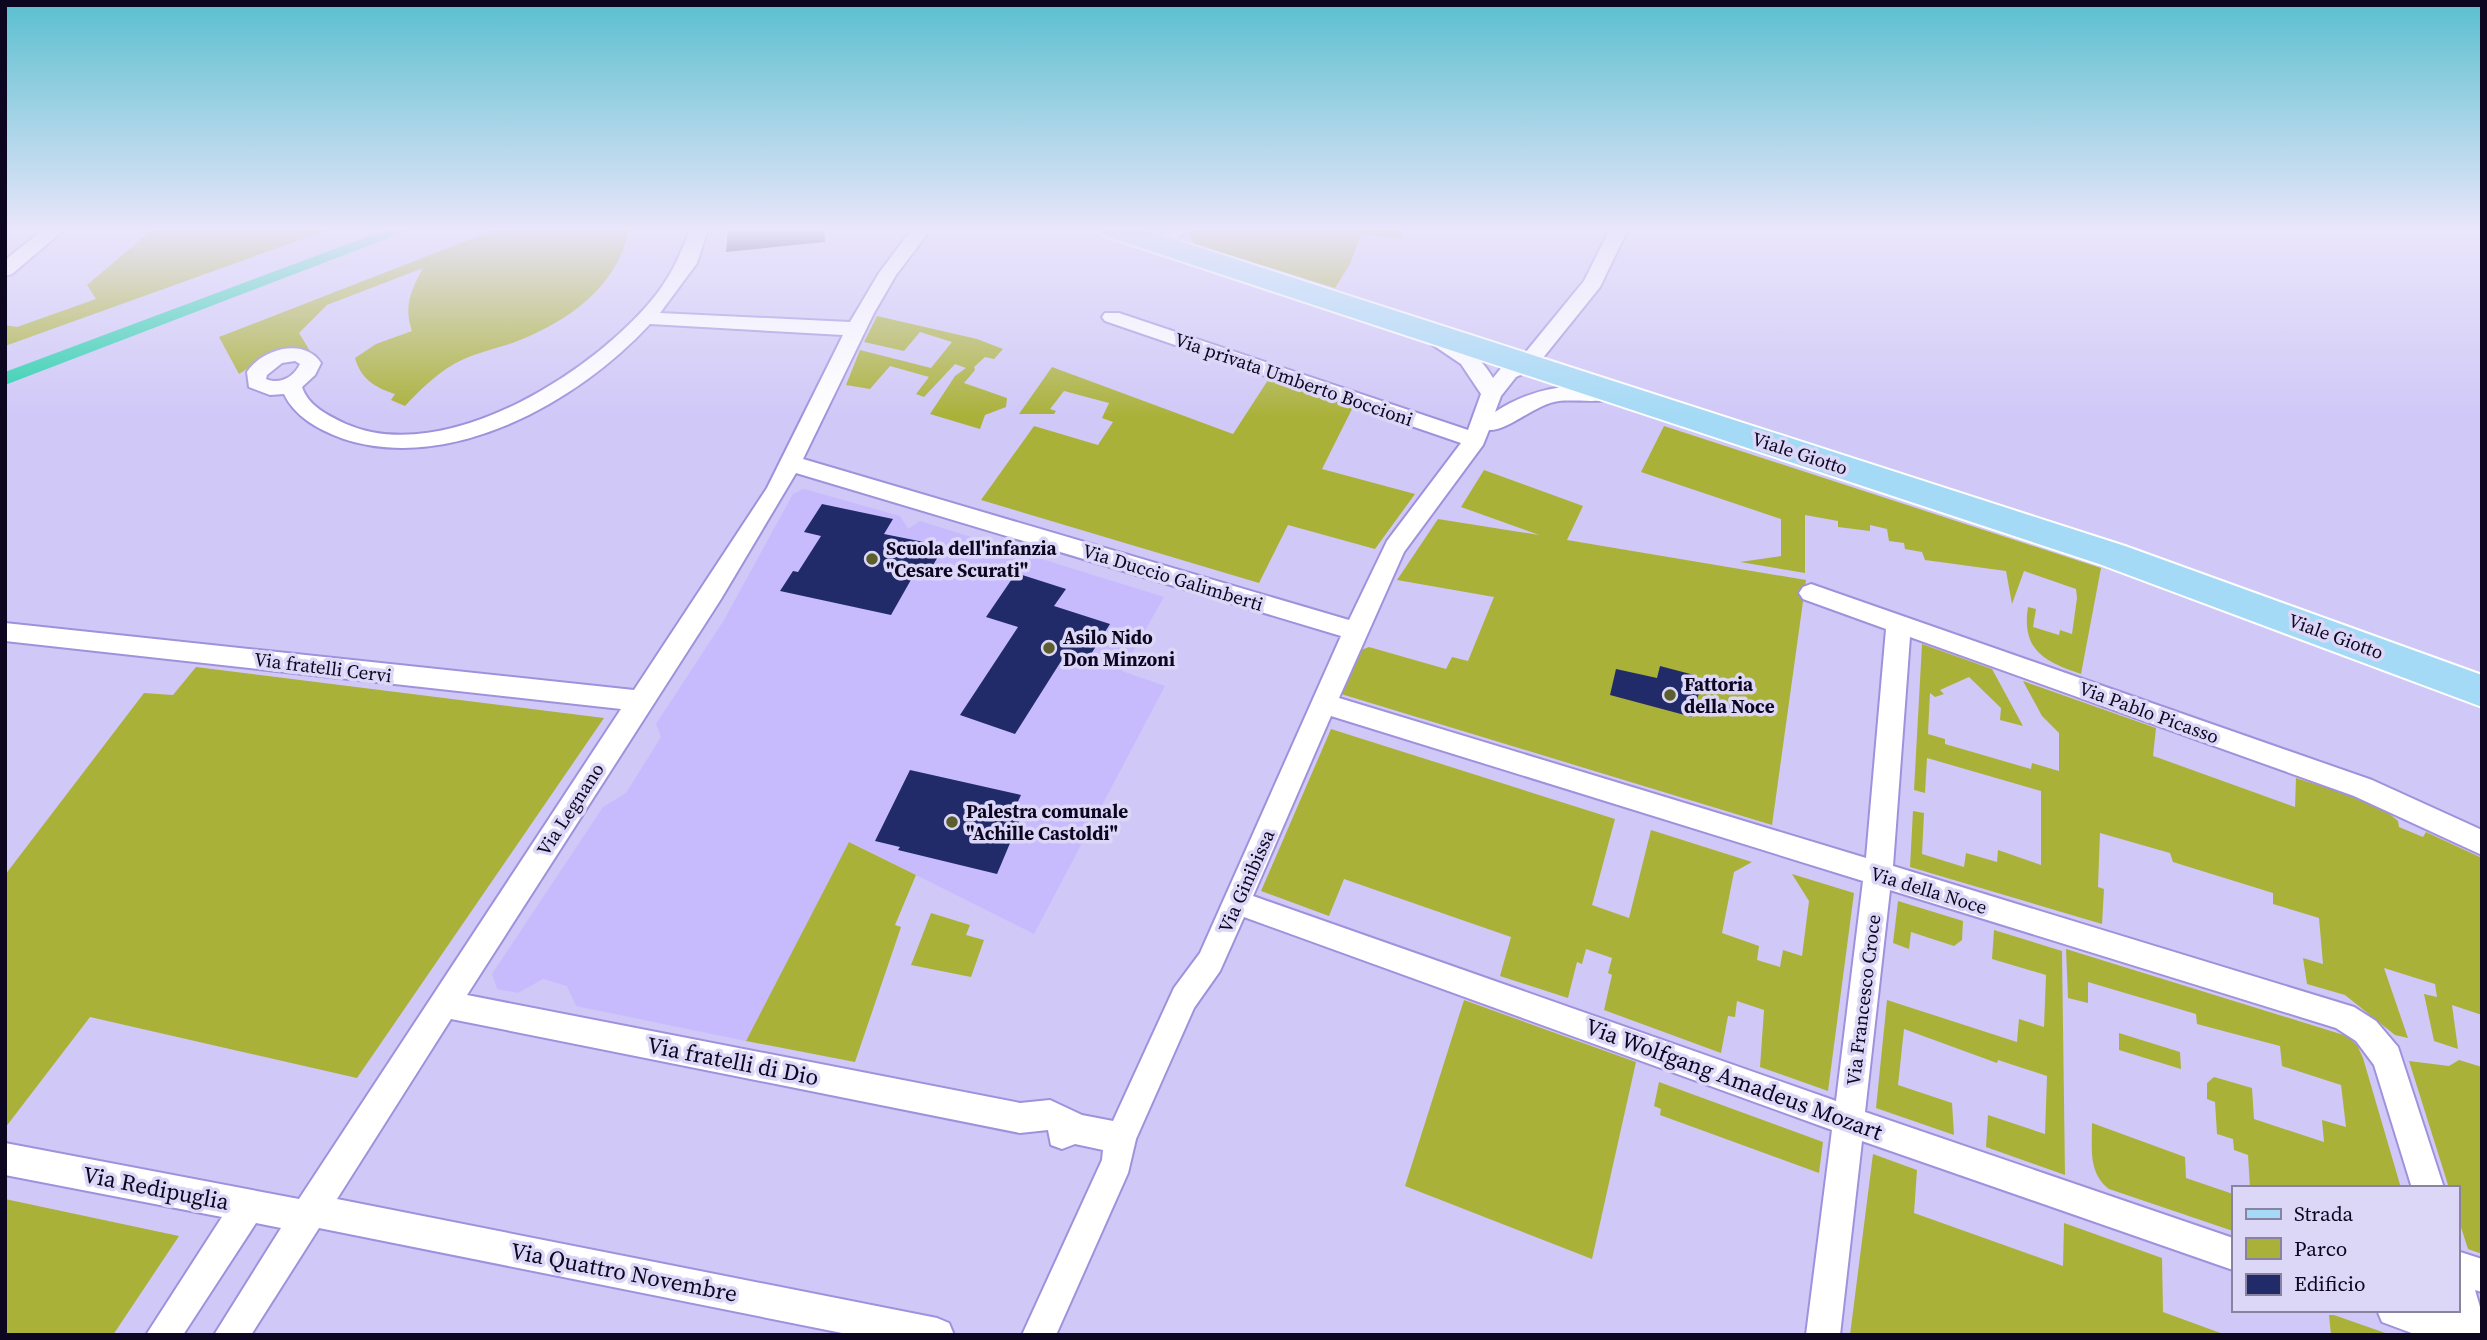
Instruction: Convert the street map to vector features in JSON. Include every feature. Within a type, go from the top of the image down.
[{"type":"main road","name":"Viale Giotto","points":[[1316,292],[1421,330],[2112,555],[2482,692]]},
{"type":"street","points":[[291,384],[294,399],[310,413],[334,426],[372,439],[440,439],[483,426],[561,385],[601,358],[648,318],[668,292]]},
{"type":"street","name":"Via Legnano","points":[[231,1335],[640,701],[713,593],[790,463],[877,292]]},
{"type":"street","points":[[1527,364],[1586,292]]},
{"type":"street","name":"Via privata Umberto Boccioni","points":[[1112,317],[1475,440]]},
{"type":"street","points":[[648,318],[856,329]]},
{"type":"street","points":[[1421,330],[1469,358],[1486,378],[1492,394]]},
{"type":"street","name":"Via Ginibissa","points":[[1039,1335],[1117,1162],[1121,1138],[1184,998],[1210,962],[1326,704],[1355,631],[1395,547],[1424,512],[1475,440],[1527,387],[1530,377],[1527,364],[1509,372],[1492,394],[1475,440]]},
{"type":"street","name":"Via Ginibissa","points":[[1492,424],[1523,402],[1549,394],[1622,395]]},
{"type":"street","name":"Via Duccio Galimberti","points":[[790,463],[1355,631]]},
{"type":"street","name":"Via Pablo Picasso","points":[[1811,593],[2363,788],[2482,843]]},
{"type":"street","name":"Via Francesco Croce","points":[[1823,1335],[1878,874],[1899,622]]},
{"type":"street","name":"Via fratelli Cervi","points":[[5,632],[640,701]]},
{"type":"street","name":"Via della Noce","points":[[1326,704],[2344,1017],[2366,1031],[2387,1057],[2427,1186]]},
{"type":"street","name":"Via Wolfgang Amadeus Mozart","points":[[1236,902],[1848,1121],[2232,1254]]},
{"type":"street","name":"Via fratelli di Dio","points":[[445,1004],[1020,1118],[1033,1129],[1059,1135],[1075,1129],[1121,1138]]},
{"type":"street","name":"Via Redipuglia","points":[[5,1159],[248,1206],[309,1214]]},
{"type":"street","points":[[163,1335],[248,1206]]},
{"type":"street","name":"Via Quattro Novembre","points":[[309,1214],[937,1335]]},
{"type":"street","points":[[2459,1268],[2482,1276]]},
{"type":"street","points":[[2459,1292],[2471,1335]]},
{"type":"street","points":[[2401,1312],[2465,1335]]},
{"type":"shaded area","points":[[804,489],[900,516],[908,529],[920,521],[1164,597],[1122,671],[1165,686],[1034,934],[850,842],[746,1041],[576,1006],[567,986],[543,979],[518,993],[497,989],[492,974],[603,807],[626,793],[661,737],[656,724],[724,620],[793,494]]},
{"type":"green space","points":[[91,292],[156,292],[5,346],[5,325],[17,327],[96,299]]},
{"type":"green space","points":[[336,292],[362,292],[327,305],[299,333],[310,351],[272,356],[239,374],[219,337]]},
{"type":"green space","points":[[412,292],[595,292],[571,313],[534,334],[454,364],[428,383],[405,406],[391,400],[395,394],[369,381],[361,372],[355,358],[376,344],[412,331],[409,305]]},
{"type":"green space","points":[[877,316],[977,339],[1003,349],[994,359],[985,357],[974,367],[975,370],[964,383],[1007,398],[1006,407],[985,415],[980,429],[930,414],[955,376],[966,368],[955,364],[924,397],[916,394],[929,377],[890,366],[870,389],[846,385],[860,350],[931,368],[952,342],[920,332],[904,351],[864,342]]},
{"type":"green space","points":[[1052,367],[1233,434],[1270,377],[1354,405],[1322,469],[1415,494],[1375,549],[1288,525],[1259,583],[981,500],[1034,426],[1098,445],[1113,422],[1102,418],[1109,403],[1064,391],[1050,409],[1056,411],[1054,414],[1019,414]]},
{"type":"green space","points":[[1664,426],[2101,568],[2081,674],[2057,665],[2039,652],[2028,634],[2027,622],[2028,607],[2036,609],[2033,627],[2059,635],[2060,630],[2072,634],[2076,589],[2024,571],[2012,604],[2006,571],[1925,560],[1922,552],[1905,549],[1904,543],[1889,541],[1887,529],[1870,525],[1870,531],[1838,527],[1838,521],[1805,515],[1805,573],[1740,562],[1781,556],[1781,519],[1641,472]]},
{"type":"green space","points":[[1484,470],[1583,506],[1567,540],[1806,580],[1772,825],[1341,694],[1361,650],[1369,647],[1446,669],[1452,657],[1468,661],[1494,597],[1397,580],[1438,519],[1539,535],[1461,507]]},
{"type":"green space","points":[[1922,644],[1992,669],[2023,726],[2000,720],[2001,708],[1969,677],[1940,690],[1944,694],[1935,697],[1930,693],[1928,734],[1945,739],[1945,744],[2031,769],[2032,763],[2059,771],[2059,733],[2042,716],[2023,681],[2156,728],[2153,756],[2295,807],[2296,778],[2336,790],[2388,813],[2398,821],[2399,827],[2423,837],[2426,832],[2482,858],[2482,1015],[2452,1005],[2458,1049],[2434,1041],[2424,994],[2437,997],[2435,984],[2384,968],[2408,1038],[2395,1035],[2345,995],[2307,984],[2303,958],[2323,964],[2319,918],[2273,904],[2273,893],[2173,862],[2170,853],[2100,833],[2098,887],[2104,889],[2102,924],[1910,867],[1913,811],[1924,813],[1922,854],[1964,867],[1966,853],[1997,862],[1998,850],[2041,865],[2041,791],[1927,758],[1925,793],[1914,790]]},
{"type":"green space","points":[[196,667],[604,718],[357,1078],[90,1017],[5,1128],[5,875],[144,693],[173,695]]},
{"type":"green space","points":[[1331,729],[1615,819],[1592,905],[1629,918],[1651,830],[1752,862],[1734,872],[1722,933],[1759,946],[1757,960],[1780,967],[1783,950],[1802,956],[1809,901],[1792,874],[1854,893],[1828,1091],[1760,1067],[1764,1010],[1737,1001],[1735,1017],[1728,1016],[1721,1053],[1604,1010],[1612,975],[1608,973],[1612,958],[1586,949],[1582,964],[1577,962],[1568,998],[1500,976],[1511,937],[1344,879],[1329,916],[1261,891]]},
{"type":"green space","points":[[849,842],[916,875],[895,925],[901,927],[855,1062],[746,1041]]},
{"type":"green space","points":[[1898,901],[1963,921],[1962,940],[1954,946],[1911,932],[1909,949],[1893,943]]},
{"type":"green space","points":[[931,913],[970,925],[966,935],[984,940],[971,977],[911,965]]},
{"type":"green space","points":[[1994,930],[2062,951],[2065,1175],[1986,1147],[1988,1115],[2045,1134],[2047,1076],[1998,1060],[1997,1063],[1904,1029],[1898,1085],[1952,1103],[1954,1135],[1876,1108],[1887,1000],[2017,1042],[2019,1019],[2044,1027],[2046,975],[1992,959]]},
{"type":"green space","points":[[2066,949],[2347,1036],[2357,1045],[2363,1058],[2400,1186],[2250,1186],[2248,1155],[2234,1150],[2233,1139],[2217,1134],[2215,1102],[2207,1099],[2207,1083],[2214,1077],[2252,1088],[2254,1119],[2324,1142],[2322,1120],[2346,1127],[2341,1085],[2282,1066],[2280,1046],[2197,1024],[2196,1014],[2088,982],[2088,1003],[2068,998]]},
{"type":"green space","points":[[1464,1000],[1636,1062],[1592,1259],[1405,1186]]},
{"type":"green space","points":[[2119,1033],[2180,1052],[2181,1069],[2119,1050]]},
{"type":"green space","points":[[2459,1060],[2482,1067],[2482,1254],[2468,1249],[2459,1221],[2459,1186],[2448,1186],[2409,1061],[2449,1066]]},
{"type":"green space","points":[[1659,1082],[1823,1142],[1819,1173],[1660,1115],[1661,1109],[1654,1106]]},
{"type":"green space","points":[[2092,1123],[2185,1157],[2186,1178],[2232,1194],[2232,1231],[2109,1189],[2097,1175],[2092,1151]]},
{"type":"green space","points":[[1873,1154],[1917,1170],[1914,1213],[2063,1266],[2064,1223],[2162,1258],[2163,1312],[2226,1335],[1850,1335]]},
{"type":"green space","points":[[5,1199],[179,1236],[113,1335],[5,1335]]},
{"type":"green space","points":[[2329,1315],[2334,1315],[2391,1335],[2331,1335]]},
{"type":"building","name":"Scuola dell'infanzia \"Cesare Scurati\"","points":[[822,504],[893,519],[884,534],[944,546],[928,574],[916,571],[891,615],[780,591],[793,571],[798,572],[821,536],[804,532]]},
{"type":"building","name":"Asilo Nido Don Minzoni","points":[[1016,573],[1066,589],[1054,606],[1110,624],[1086,662],[1065,655],[1015,734],[960,715],[1018,627],[986,617]]},
{"type":"building","name":"Fattoria della Noce","points":[[1660,666],[1698,676],[1695,689],[1700,690],[1692,717],[1610,695],[1616,669],[1657,678]]},
{"type":"building","name":"Palestra comunale \"Achille Castoldi\"","points":[[910,770],[1021,795],[1015,808],[1024,810],[997,874],[898,850],[900,847],[875,841]]},
{"type":"waterway","points":[[5,379],[238,292]]},
{"type":"place","name":"Scuola dell'infanzia \"Cesare Scurati\"","points":[[872,559]]},
{"type":"place","name":"Asilo Nido Don Minzoni","points":[[1049,648]]},
{"type":"place","name":"Fattoria della Noce","points":[[1670,695]]},
{"type":"place","name":"Palestra comunale \"Achille Castoldi\"","points":[[952,822]]}]
